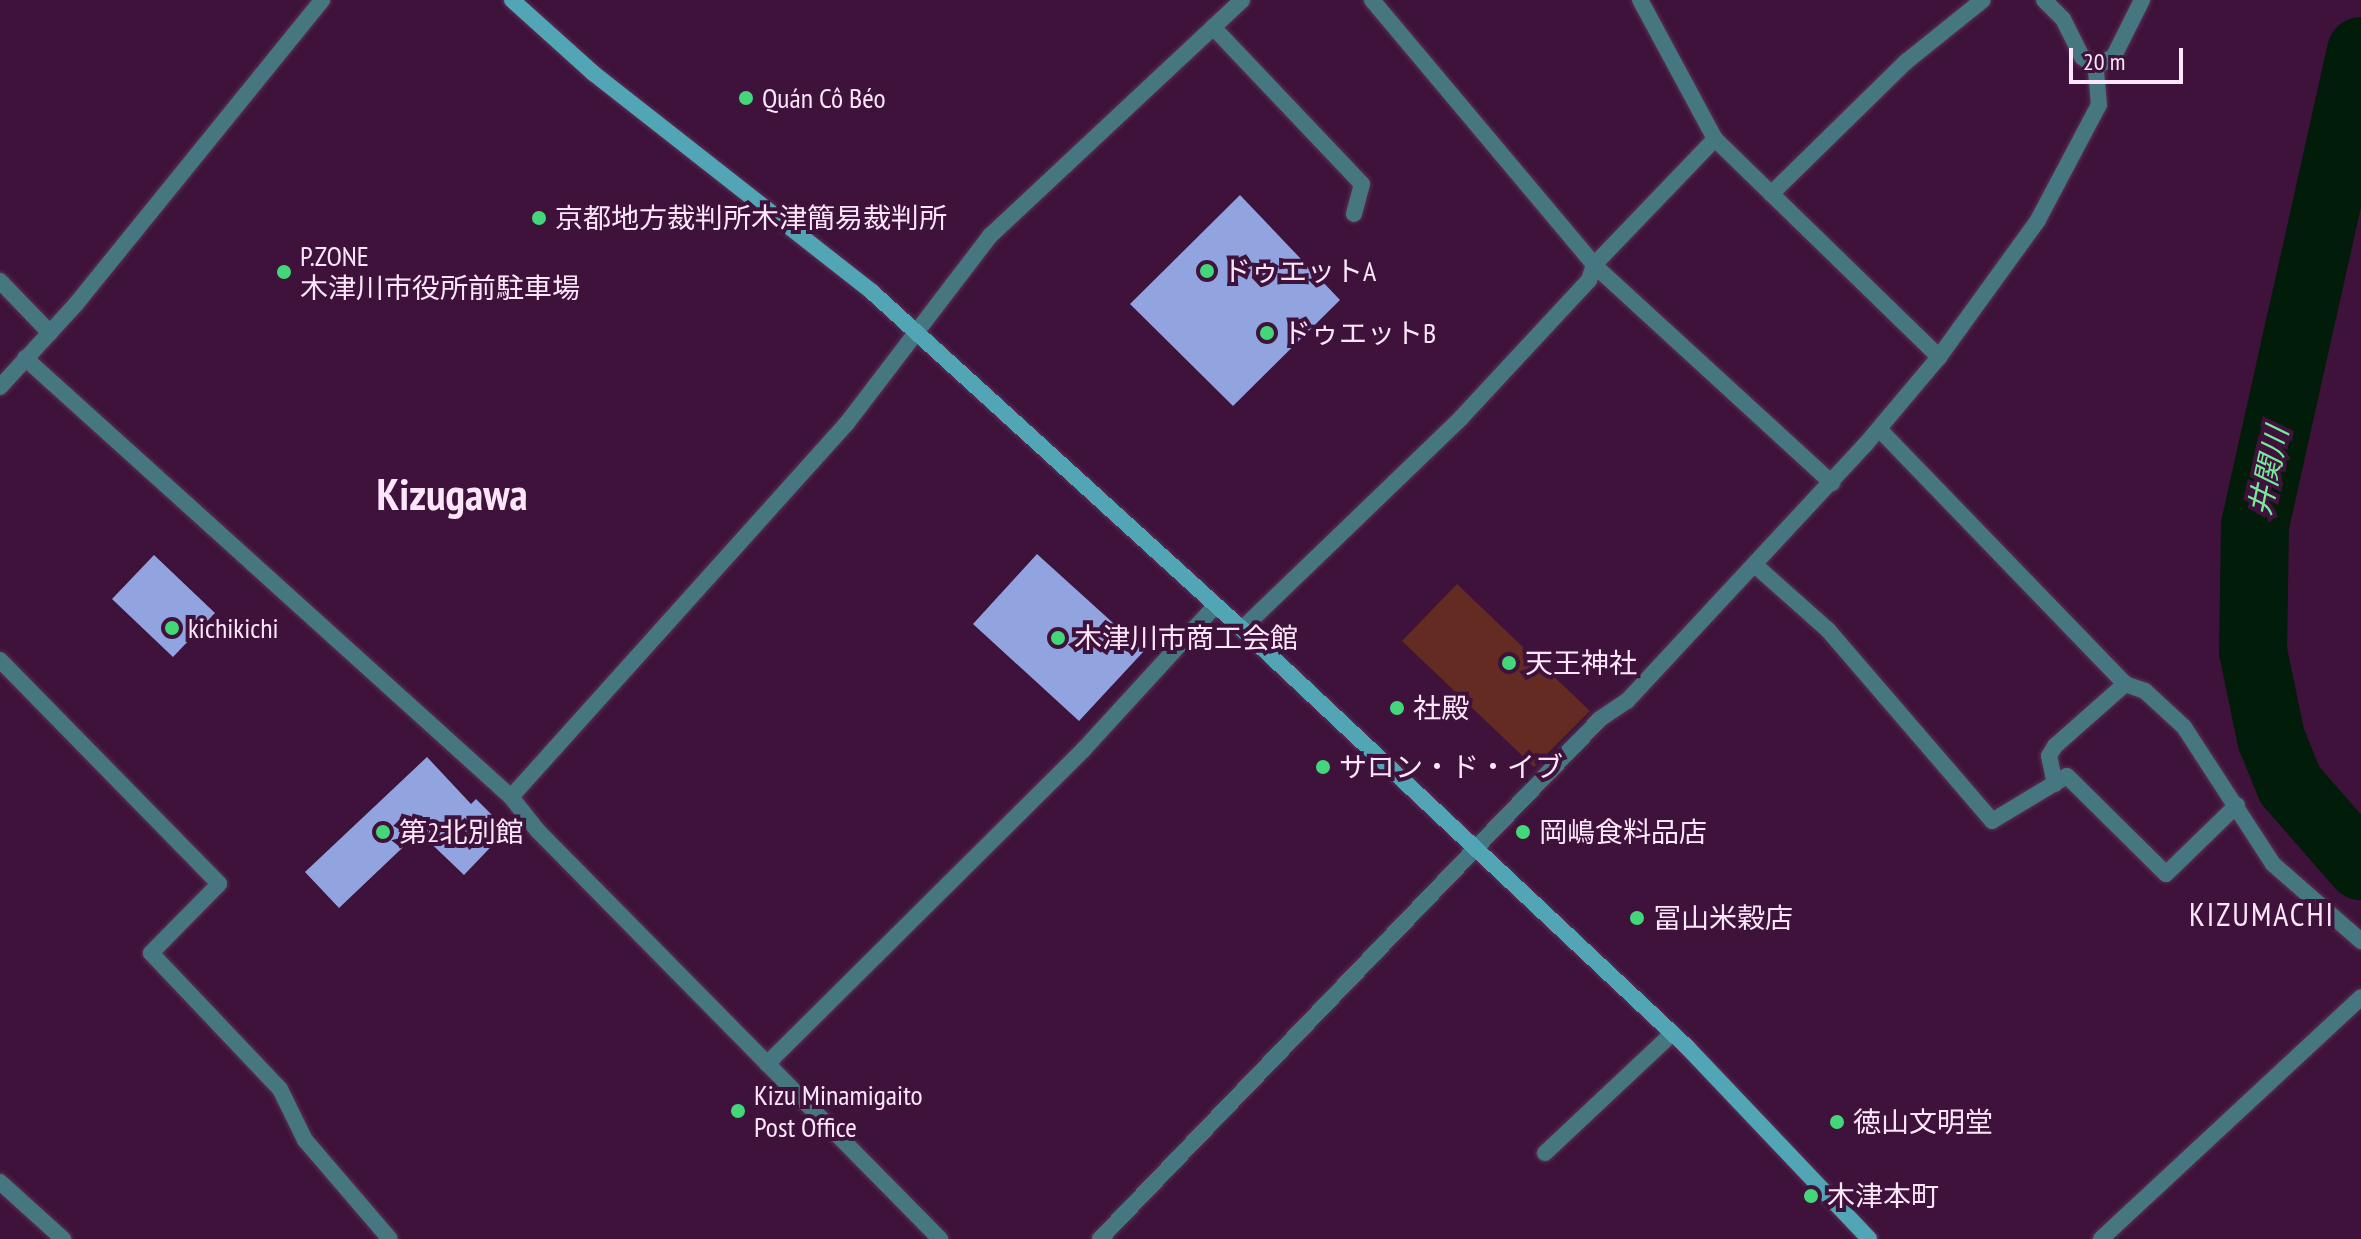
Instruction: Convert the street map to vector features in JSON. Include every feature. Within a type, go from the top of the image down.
[{"type":"street","points":[[0,387],[50,333],[322,0]]},
{"type":"street","points":[[512,0],[914,332],[1242,629],[1477,845],[1673,1033],[1869,1239]]},
{"type":"street","points":[[511,797],[828,446],[990,236],[1242,0]]},
{"type":"street","points":[[1372,0],[1594,265],[1832,483]]},
{"type":"street","points":[[1640,0],[1715,139],[1939,357]]},
{"type":"street","points":[[1771,194],[1907,61],[1983,0]]},
{"type":"street","points":[[1100,1239],[1465,865],[1477,845],[1600,719],[1627,701],[1832,483],[1939,357],[2038,220],[2099,105],[2096,67],[2082,57],[2063,19],[2044,0]]},
{"type":"street","points":[[2096,67],[2114,56],[2142,0]]},
{"type":"street","points":[[1213,27],[1362,184],[1354,214]]},
{"type":"street","points":[[1242,629],[1460,419],[1589,280],[1594,265],[1715,139]]},
{"type":"street","points":[[0,281],[50,333]]},
{"type":"street","points":[[25,358],[511,797],[940,1239]]},
{"type":"street","points":[[1879,429],[2125,684],[2145,691],[2184,727],[2273,864],[2361,941]]},
{"type":"street","points":[[1755,565],[1828,630],[1992,821],[2067,776],[2166,874],[2237,805]]},
{"type":"street","points":[[767,1064],[1084,749],[1215,606]]},
{"type":"street","points":[[0,660],[219,884],[151,953],[280,1089],[305,1140],[390,1239]]},
{"type":"street","points":[[2055,784],[2049,756],[2055,746],[2125,684]]},
{"type":"street","points":[[2101,1239],[2361,997]]},
{"type":"street","points":[[1545,1153],[1673,1033]]},
{"type":"street","points":[[0,1182],[63,1239]]},
{"type":"shaded area","points":[[1457,584],[1590,711],[1534,767],[1402,641]]},
{"type":"building","points":[[1240,195],[1340,300],[1233,406],[1130,304]]},
{"type":"building","name":"木津川市商工会館","points":[[1037,554],[1144,651],[1079,721],[973,624]]},
{"type":"building","name":"kichikichi","points":[[154,555],[215,613],[173,657],[112,599]]},
{"type":"building","name":"第2北別館","points":[[427,757],[471,804],[476,799],[507,830],[464,875],[419,832],[339,908],[305,872]]},
{"type":"waterway","name":"井関川","points":[[2361,51],[2255,525],[2253,651],[2271,738],[2290,785],[2361,866]]},
{"type":"place","name":"Quán Cô Béo","points":[[746,98]]},
{"type":"place","name":"京都地方裁判所木津簡易裁判所","points":[[539,218]]},
{"type":"place","name":"ドゥエットA","points":[[1207,271]]},
{"type":"place","name":"P.ZONE 木津川市役所前駐車場","points":[[284,272]]},
{"type":"place","name":"ドゥエットB","points":[[1267,333]]},
{"type":"place","name":"kichikichi","points":[[172,628]]},
{"type":"place","name":"木津川市商工会館","points":[[1058,638]]},
{"type":"place","name":"天王神社","points":[[1509,663]]},
{"type":"place","name":"社殿","points":[[1397,708]]},
{"type":"place","name":"サロン・ド・イブ","points":[[1323,767]]},
{"type":"place","name":"第2北別館","points":[[383,832]]},
{"type":"place","name":"岡嶋食料品店","points":[[1523,832]]},
{"type":"place","name":"冨山米穀店","points":[[1637,918]]},
{"type":"place","name":"Kizu Minamigaito Post Office","points":[[738,1111]]},
{"type":"place","name":"徳山文明堂","points":[[1837,1122]]},
{"type":"place","name":"木津本町","points":[[1811,1196]]},
{"type":"district","name":"Kizugawa","points":[[452,494]]},
{"type":"district","name":"KIZUMACHI","points":[[2262,914]]}]
